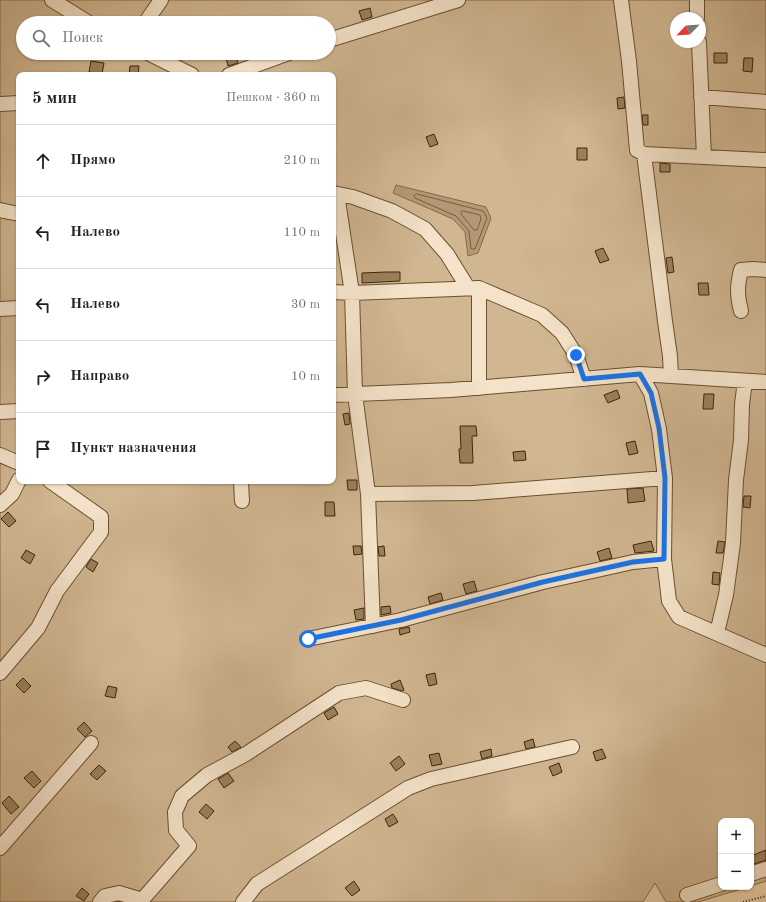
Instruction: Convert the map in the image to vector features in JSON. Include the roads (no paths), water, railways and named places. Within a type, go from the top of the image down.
[{"type":"street","points":[[52,0],[78,16]]},
{"type":"street","points":[[150,16],[161,0]]},
{"type":"street","points":[[336,38],[458,0]]},
{"type":"street","points":[[621,0],[629,61],[637,150],[644,154],[766,160]]},
{"type":"street","points":[[696,0],[697,12]]},
{"type":"street","points":[[698,48],[704,156]]},
{"type":"street","points":[[162,60],[186,72]]},
{"type":"street","points":[[237,72],[270,60]]},
{"type":"street","points":[[701,97],[766,102]]},
{"type":"street","points":[[0,104],[16,103]]},
{"type":"street","points":[[644,154],[670,356],[671,376]]},
{"type":"street","points":[[336,194],[353,197],[392,211],[425,229],[447,254],[473,288],[479,388]]},
{"type":"street","points":[[336,200],[352,293],[355,394],[368,494],[373,626]]},
{"type":"street","points":[[0,210],[16,213]]},
{"type":"street","points":[[741,311],[737,295],[737,284],[741,270],[766,270]]},
{"type":"street","points":[[336,292],[352,293],[473,288],[542,315],[562,333],[576,355],[584,379]]},
{"type":"street","points":[[0,309],[16,308]]},
{"type":"street","points":[[640,374],[651,393],[659,428],[665,478],[664,559],[669,602],[679,617],[766,654]]},
{"type":"street","points":[[336,396],[479,388],[640,374],[766,382]]},
{"type":"street","points":[[717,633],[726,596],[733,543],[736,480],[741,440],[742,404],[745,381]]},
{"type":"street","points":[[0,412],[16,411]]},
{"type":"street","points":[[0,455],[16,462]]},
{"type":"street","points":[[368,494],[473,493],[665,478]]},
{"type":"street","points":[[0,505],[12,494],[17,484]]},
{"type":"street","points":[[0,673],[38,628],[58,591],[101,532],[101,518],[54,484]]},
{"type":"street","points":[[241,484],[242,501]]},
{"type":"street","points":[[308,639],[401,620],[633,562],[664,559]]},
{"type":"street","points":[[100,902],[105,896],[119,893],[142,900],[189,846],[176,830],[175,812],[182,796],[207,775],[246,754],[339,693],[366,688],[403,700]]},
{"type":"street","points":[[0,848],[91,742]]},
{"type":"street","points":[[243,902],[257,884],[408,788],[431,779],[572,747]]},
{"type":"street","points":[[754,873],[766,869]]},
{"type":"street","points":[[687,895],[718,885]]},
{"type":"water","points":[[396,185],[486,207],[491,218],[478,253],[468,256],[465,232],[453,219],[393,193]]}]
